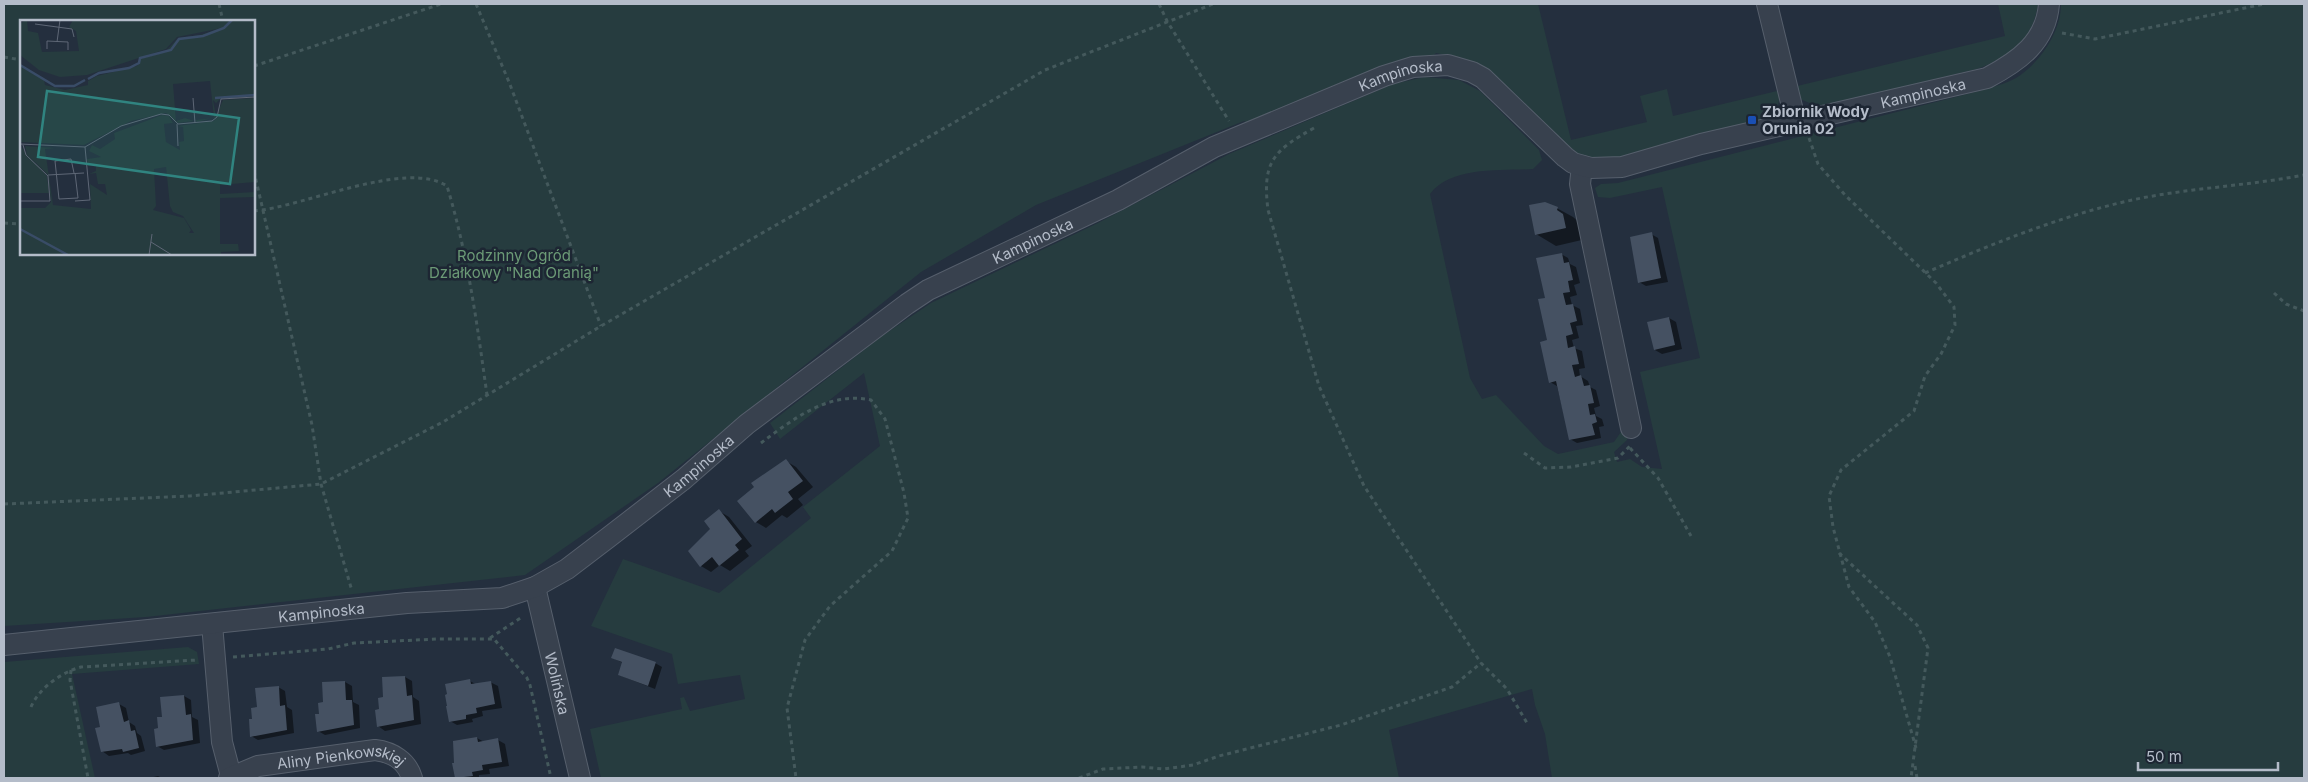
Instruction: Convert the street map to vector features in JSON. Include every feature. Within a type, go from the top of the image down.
[{"type":"street","points":[[1767,4],[1800,121]]},
{"type":"street","name":"Kampinoska","points":[[4,645],[407,603],[502,598],[535,587],[567,569],[684,479],[755,418],[928,290],[1118,200],[1214,147],[1384,76],[1413,67],[1438,64],[1472,72],[1491,84],[1564,157],[1582,166],[1601,169],[1622,167],[1701,144],[1987,78],[2021,57],[2037,41],[2044,30],[2049,4]]},
{"type":"street","points":[[1582,166],[1580,184],[1631,428]]},
{"type":"street","name":"Wolińska","points":[[535,587],[580,778]]},
{"type":"street","name":"Aliny Pienkowskiej","points":[[212,624],[209,659],[222,742],[230,777],[258,766],[375,750],[384,751],[399,759],[408,769],[412,778]]},
{"type":"path","points":[[219,4],[223,20]]},
{"type":"path","points":[[255,66],[441,4]]},
{"type":"path","points":[[476,4],[509,82],[601,326]]},
{"type":"path","points":[[1159,4],[1167,21],[1219,103]]},
{"type":"path","points":[[4,504],[190,496],[321,484],[443,422],[601,326],[1045,70],[1213,4]]},
{"type":"path","points":[[2044,30],[2095,39],[2264,4]]},
{"type":"path","points":[[4,57],[20,60]]},
{"type":"path","points":[[1800,121],[1818,164],[1845,195],[1936,283],[1954,307],[1955,325],[1941,354],[1925,376],[1914,411],[1841,470],[1830,496],[1839,552],[1849,587],[1875,622],[1890,657],[1916,748]]},
{"type":"path","points":[[1321,125],[1282,149],[1268,169],[1265,187],[1268,210],[1319,386],[1364,486],[1480,663],[1507,688],[1528,723]]},
{"type":"path","points":[[1924,273],[2034,228],[2100,207],[2134,199],[2268,182],[2304,175]]},
{"type":"path","points":[[255,176],[312,425],[321,484],[347,570]]},
{"type":"path","points":[[255,211],[396,177],[442,183],[447,186],[459,227],[471,283],[487,395]]},
{"type":"path","points":[[4,223],[20,224]]},
{"type":"path","points":[[2274,293],[2286,304],[2304,312]]},
{"type":"path","points":[[761,443],[809,410],[834,401],[856,397],[871,400],[885,419],[904,493],[908,518],[892,551],[830,606],[805,640],[787,708],[796,778]]},
{"type":"path","points":[[1524,453],[1546,468],[1571,468],[1618,458],[1630,448],[1633,439],[1631,428]]},
{"type":"path","points":[[1630,448],[1658,478],[1691,536]]},
{"type":"path","points":[[1839,552],[1917,625],[1928,648],[1911,778]]},
{"type":"path","points":[[489,638],[540,607]]},
{"type":"path","points":[[31,707],[38,696],[55,680],[71,670],[128,663],[209,659],[328,649],[354,643],[489,638],[494,639],[527,678],[551,778]]},
{"type":"path","points":[[1079,778],[1102,769],[1142,767],[1164,769],[1193,765],[1219,756],[1341,725],[1452,687],[1480,663]]},
{"type":"path","points":[[71,670],[70,680],[88,778]]},
{"type":"path","points":[[1914,763],[1917,778]]},
{"type":"green space","name":"Rodzinny Ogród Działkowy \"Nad Oranią\"","points":[[4,4],[1538,4],[1571,140],[1647,122],[1640,96],[1667,89],[1673,116],[1781,90],[1777,110],[1768,119],[1629,157],[1595,160],[1570,152],[1481,67],[1464,59],[1436,53],[1431,58],[1247,123],[1244,121],[1036,205],[921,272],[658,483],[525,575],[146,617],[4,626]]},
{"type":"green space","points":[[1998,4],[2038,4],[2031,28],[2018,46],[1999,59],[1977,69],[1819,107],[1800,99],[1793,87],[2005,36]]},
{"type":"green space","points":[[2061,4],[2304,4],[2304,778],[1552,778],[1545,734],[1535,705],[1532,689],[1389,730],[1399,778],[601,778],[590,729],[682,709],[680,698],[684,697],[690,711],[745,699],[740,675],[678,684],[672,654],[591,626],[623,559],[719,593],[811,518],[803,507],[880,446],[864,373],[780,439],[770,423],[882,336],[931,303],[1098,223],[1229,154],[1393,84],[1425,77],[1459,80],[1480,91],[1539,150],[1542,160],[1533,169],[1492,170],[1463,174],[1439,185],[1430,194],[1470,378],[1482,399],[1496,395],[1544,446],[1558,454],[1614,442],[1623,429],[1628,433],[1627,440],[1614,452],[1617,462],[1630,459],[1642,467],[1662,469],[1640,372],[1700,358],[1662,187],[1610,198],[1598,197],[1595,188],[1601,184],[1618,183],[2008,82],[2025,72],[2048,46],[2057,25]]},
{"type":"green space","points":[[188,647],[197,652],[199,664],[72,674],[95,778],[4,778],[4,662]]},
{"type":"building","points":[[1545,202],[1558,207],[1557,210],[1563,214],[1566,228],[1535,235],[1529,205]]},
{"type":"building","points":[[1652,232],[1661,278],[1638,283],[1630,237]]},
{"type":"building","points":[[1562,253],[1564,263],[1569,262],[1573,280],[1568,281],[1570,292],[1563,293],[1566,305],[1573,304],[1577,321],[1570,323],[1573,334],[1566,336],[1568,348],[1575,346],[1579,364],[1572,365],[1575,377],[1581,375],[1584,386],[1590,385],[1594,403],[1588,404],[1590,415],[1595,414],[1597,422],[1592,424],[1595,435],[1569,440],[1556,381],[1549,383],[1540,342],[1547,340],[1538,299],[1545,298],[1536,258]]},
{"type":"building","points":[[1669,317],[1675,345],[1654,350],[1647,322]]},
{"type":"building","points":[[786,459],[803,481],[788,492],[793,499],[775,513],[772,509],[755,523],[737,501],[754,487],[751,483]]},
{"type":"building","points":[[719,509],[742,539],[735,545],[739,550],[719,566],[712,557],[700,567],[688,551],[710,529],[704,521]]},
{"type":"building","points":[[615,648],[656,662],[648,686],[618,675],[622,662],[611,658]]},
{"type":"building","points":[[405,676],[407,696],[412,695],[414,720],[377,727],[375,710],[379,709],[378,698],[383,697],[382,677]]},
{"type":"building","points":[[470,679],[471,684],[491,681],[495,704],[476,708],[477,713],[466,715],[466,719],[449,722],[445,684]]},
{"type":"building","points":[[345,681],[346,700],[352,700],[354,725],[317,732],[315,714],[319,714],[318,703],[323,702],[322,682]]},
{"type":"building","points":[[279,686],[280,706],[285,705],[287,730],[250,737],[249,719],[252,719],[251,708],[257,707],[255,688]]},
{"type":"building","points":[[184,695],[186,715],[191,714],[193,740],[156,747],[154,729],[158,728],[157,717],[162,717],[160,697]]},
{"type":"building","points":[[119,702],[124,722],[129,720],[131,731],[135,730],[139,748],[123,752],[122,749],[101,752],[95,728],[100,727],[96,707]]},
{"type":"building","points":[[477,737],[478,742],[498,738],[502,762],[482,765],[483,770],[472,772],[473,776],[455,778],[452,763],[454,763],[453,741]]},
{"type":"place","name":"Zbiornik Wody Orunia 02","points":[[1752,120]]}]
